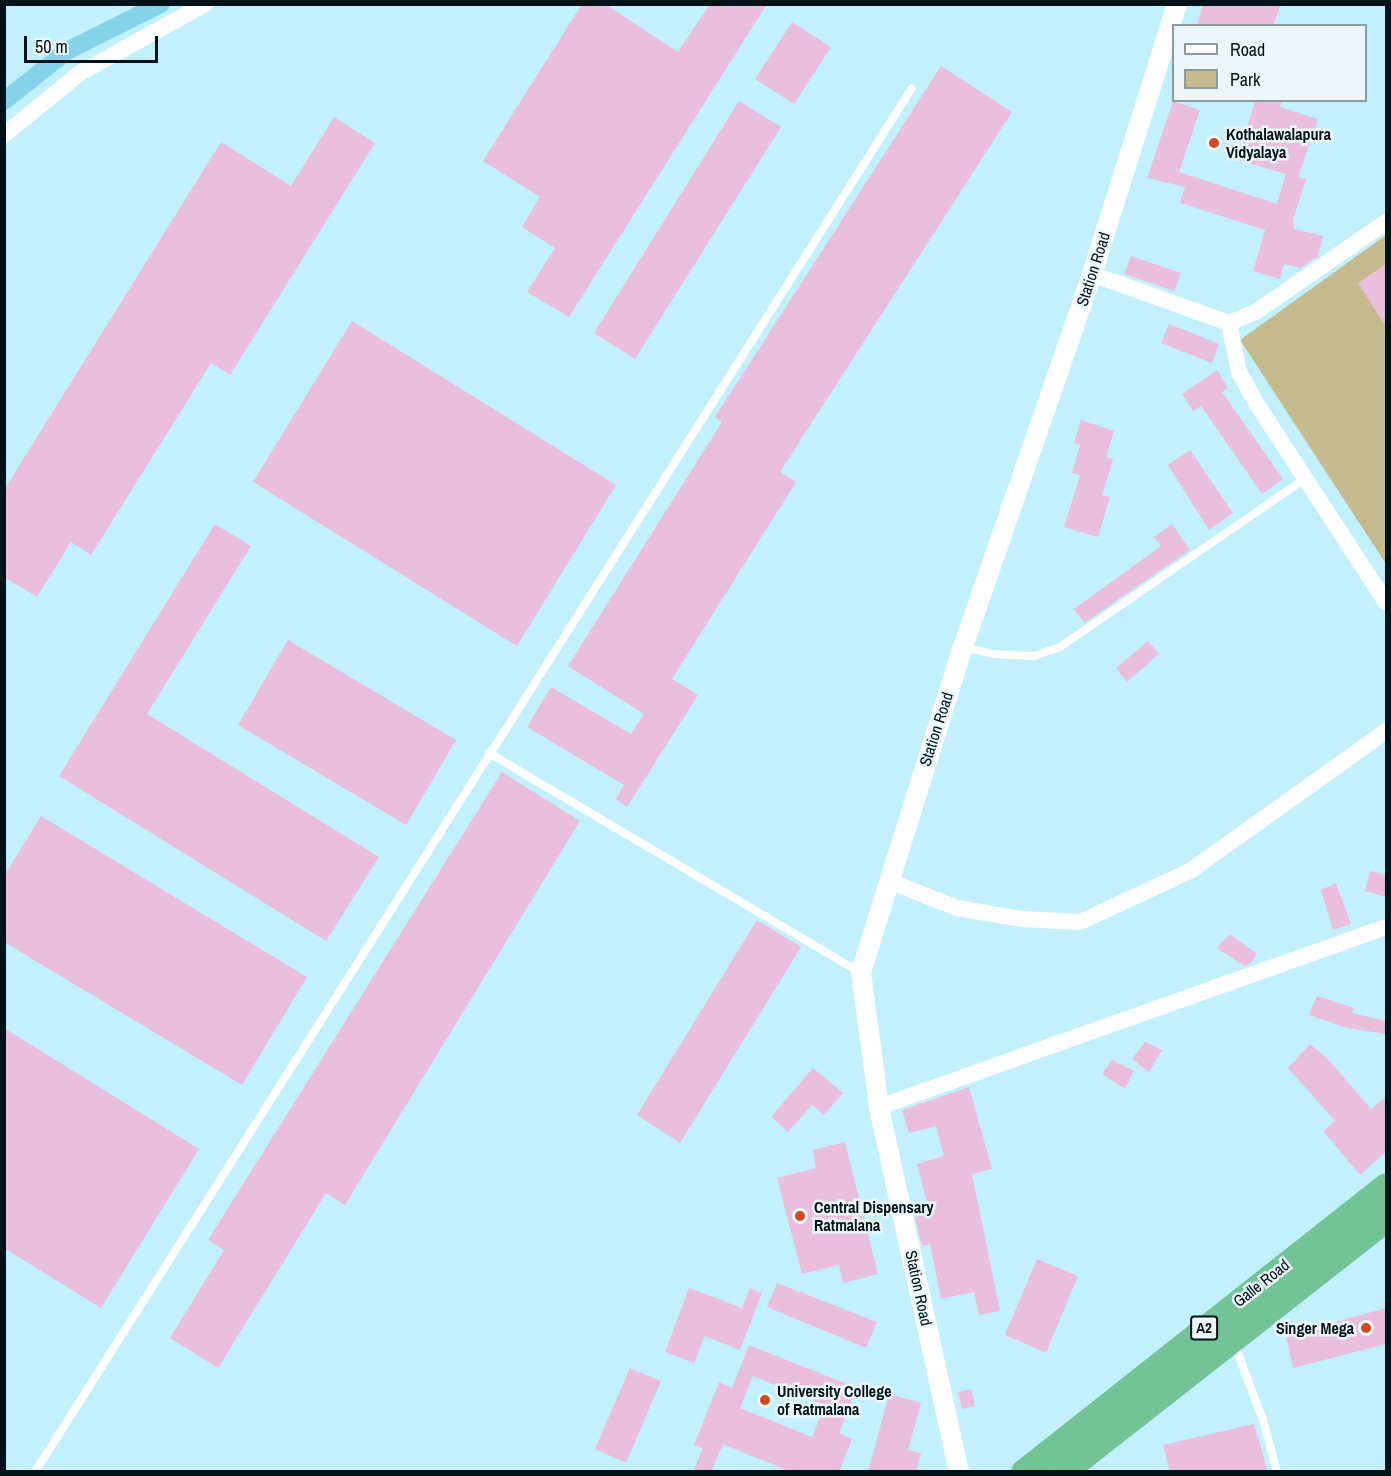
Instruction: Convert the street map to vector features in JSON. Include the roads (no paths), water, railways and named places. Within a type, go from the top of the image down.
[{"type":"highway","name":"Galle Road","points":[[1024,1472],[1386,1186]]},
{"type":"highway","name":"Galle Road","points":[[1062,1472],[1386,1218]]},
{"type":"street","points":[[4,135],[80,73],[206,4]]},
{"type":"street","name":"Station Road","points":[[959,1472],[879,1107],[861,972],[963,647],[1092,274],[1177,4]]},
{"type":"street","points":[[1092,274],[1229,323],[1257,311],[1386,222]]},
{"type":"street","points":[[1229,323],[1239,372],[1304,479],[1386,602]]},
{"type":"street","points":[[889,881],[957,908],[1022,919],[1080,922],[1190,871],[1386,731]]},
{"type":"street","points":[[879,1107],[1386,927]]},
{"type":"lane","points":[[35,1472],[912,88]]},
{"type":"lane","points":[[963,647],[1034,656],[1060,647],[1304,479]]},
{"type":"lane","points":[[489,753],[861,972]]},
{"type":"lane","points":[[1232,1337],[1263,1420],[1277,1472]]},
{"type":"waterway","points":[[4,101],[67,51],[161,4]]},
{"type":"place","name":"Kothalawalapura Vidyalaya","points":[[1214,143]]},
{"type":"place","name":"Central Dispensary Ratmalana","points":[[800,1216]]},
{"type":"place","name":"Singer Mega","points":[[1366,1328]]},
{"type":"place","name":"University College of Ratmalana","points":[[765,1400]]}]
